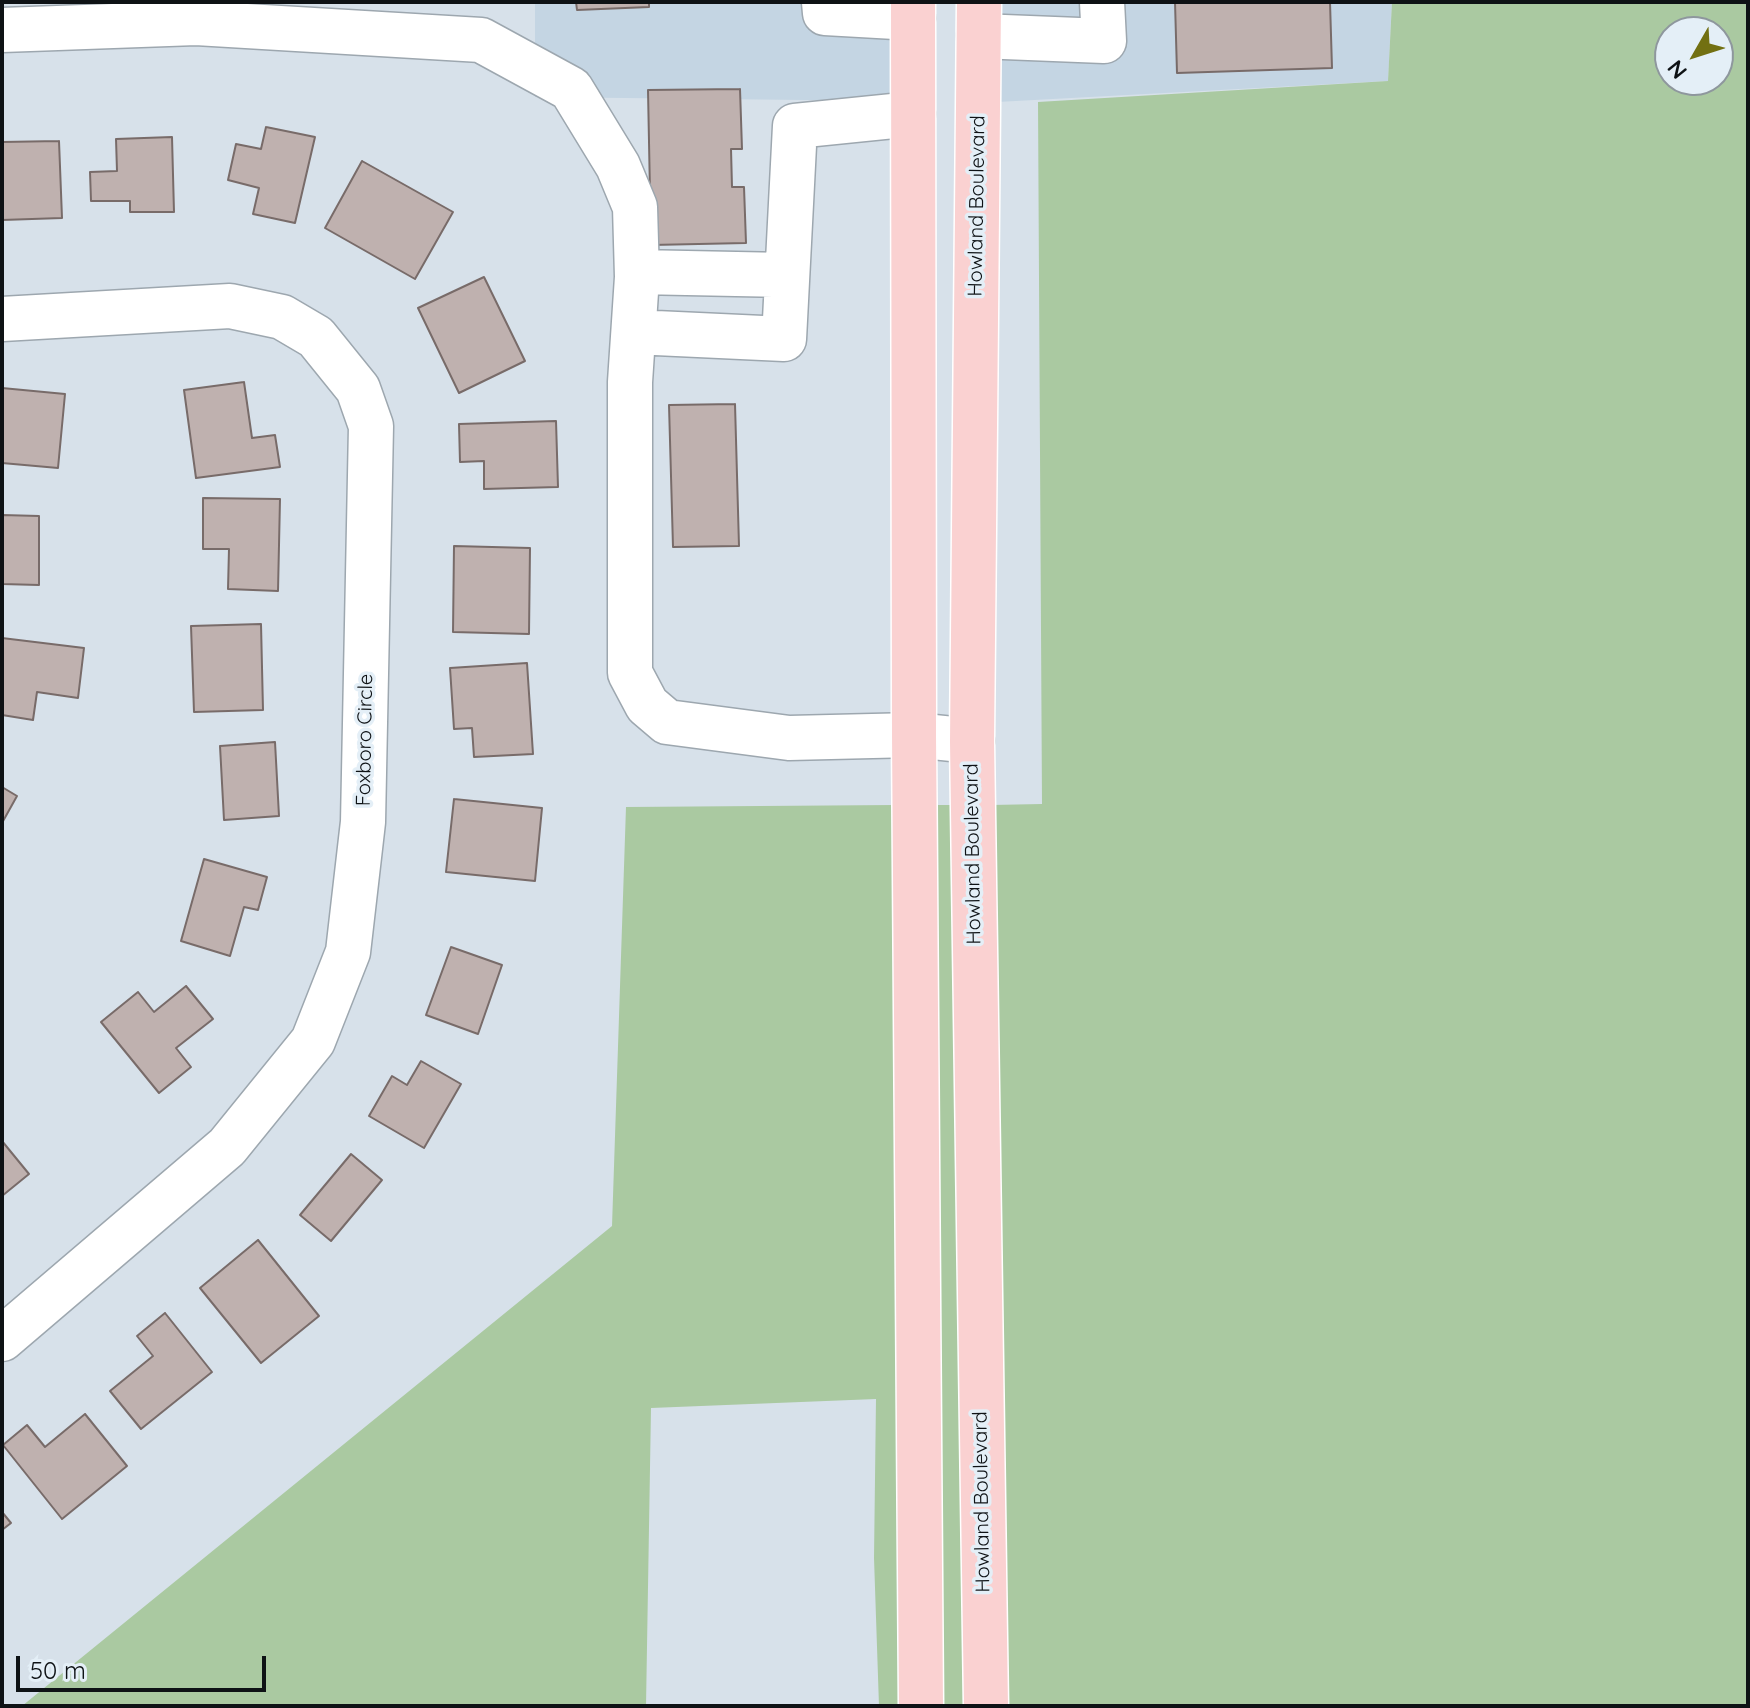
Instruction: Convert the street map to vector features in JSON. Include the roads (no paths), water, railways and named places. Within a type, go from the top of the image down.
[{"type":"main road","points":[[913,10],[914,735],[921,1706]]},
{"type":"main road","name":"Howland Boulevard","points":[[979,19],[972,741],[986,1706]]},
{"type":"street","points":[[824,2],[825,13],[913,10]]},
{"type":"street","points":[[979,19],[1104,41],[1102,2]]},
{"type":"street","points":[[2,30],[196,23],[481,40],[571,89],[618,166],[635,207],[637,272],[630,382],[630,673],[647,705],[667,722],[789,738],[914,735],[972,741]]},
{"type":"street","points":[[634,332],[784,339],[795,126],[913,114]]},
{"type":"street","points":[[637,272],[786,275]]},
{"type":"street","name":"Foxboro Circle","points":[[2,319],[230,306],[282,317],[316,337],[358,389],[371,426],[363,822],[348,952],[313,1041],[227,1147],[2,1339]]}]
